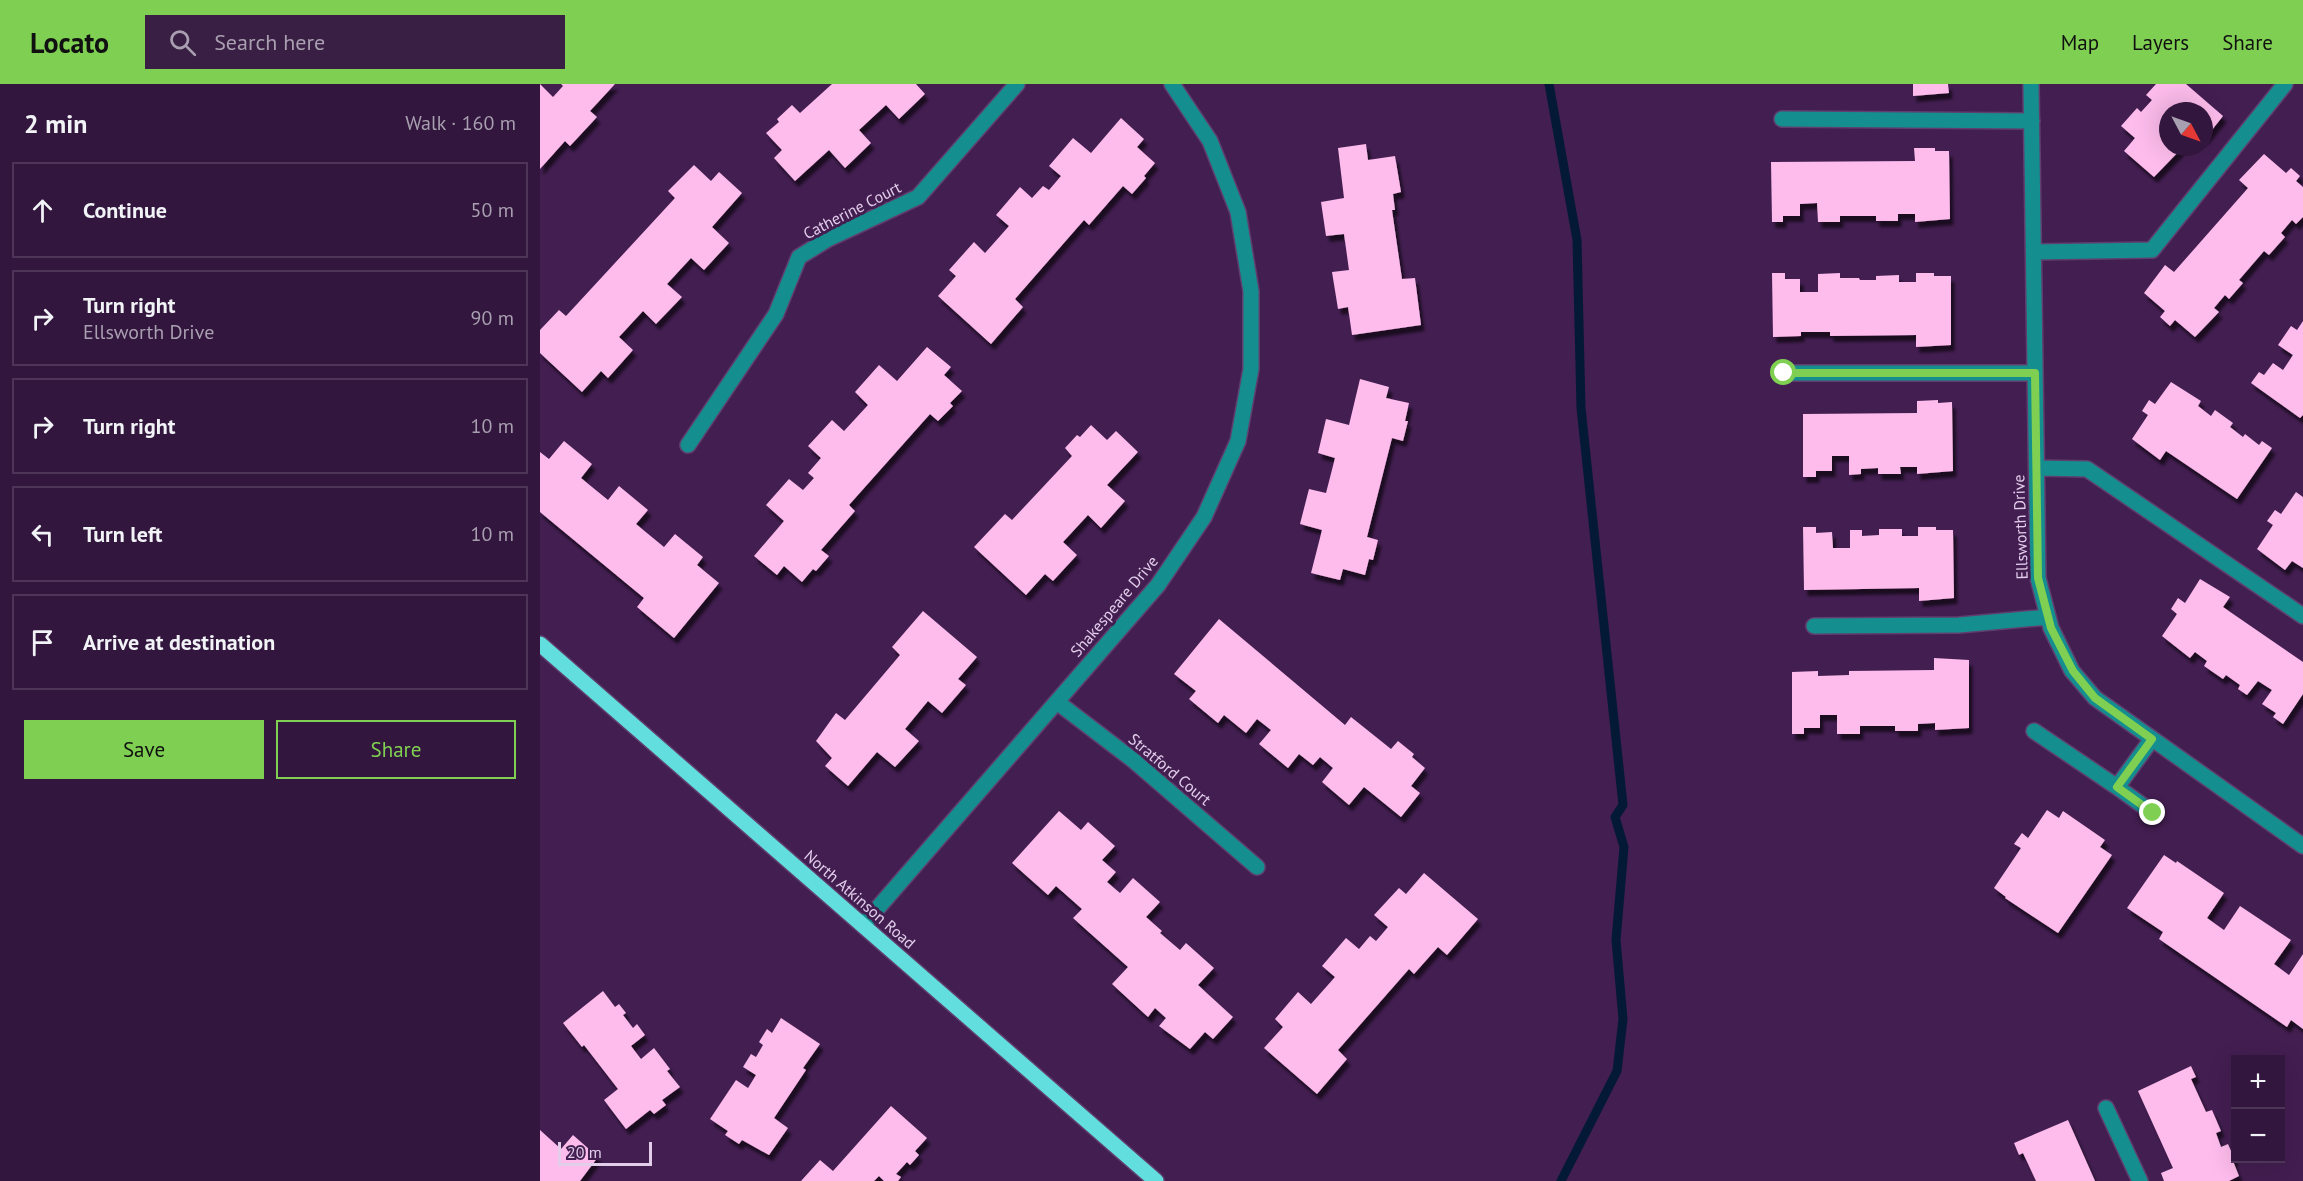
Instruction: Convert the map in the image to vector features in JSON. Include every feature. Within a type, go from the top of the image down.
[{"type":"main road","name":"North Atkinson Road","points":[[540,644],[1156,1181]]},
{"type":"street","name":"Catherine Court","points":[[688,445],[776,314],[799,257],[828,239],[918,196],[1017,84]]},
{"type":"street","name":"Shakespeare Drive","points":[[864,925],[1158,585],[1204,517],[1238,441],[1251,369],[1251,291],[1238,212],[1210,141],[1172,84]]},
{"type":"street","name":"Ellsworth Drive","points":[[2031,84],[2038,578],[2048,617],[2073,671],[2095,698],[2303,846]]},
{"type":"street","points":[[2034,252],[2152,250],[2285,84]]},
{"type":"street","points":[[1782,119],[2032,121]]},
{"type":"street","points":[[1784,373],[2035,373]]},
{"type":"street","points":[[2037,468],[2087,469],[2303,616]]},
{"type":"street","points":[[1814,626],[1959,625],[2048,617]]},
{"type":"street","name":"Stratford Court","points":[[1057,702],[1133,760],[1257,867]]},
{"type":"street","points":[[2034,731],[2153,813]]},
{"type":"street","points":[[2117,787],[2152,739]]},
{"type":"street","points":[[2106,1108],[2139,1181]]},
{"type":"building","points":[[540,84],[553,97],[563,86],[561,84],[615,84],[590,111],[597,117],[570,146],[565,141],[540,169]]},
{"type":"building","points":[[832,84],[916,84],[925,94],[899,119],[886,105],[859,130],[871,143],[845,168],[829,150],[795,181],[774,158],[782,150],[766,133],[779,122],[777,119],[792,105],[800,113]]},
{"type":"building","points":[[1913,84],[1948,84],[1949,93],[1913,96]]},
{"type":"building","points":[[2156,84],[2186,84],[2207,102],[2159,102],[2159,156],[2174,156],[2154,177],[2124,151],[2135,138],[2121,126],[2137,108],[2141,112],[2152,100],[2146,95]]},
{"type":"building","points":[[2213,107],[2223,116],[2213,129]]},
{"type":"building","points":[[1121,118],[1144,139],[1137,147],[1155,163],[1132,194],[1123,186],[1089,225],[1084,220],[1015,299],[1023,307],[991,344],[938,296],[956,276],[949,270],[974,242],[985,253],[1009,226],[996,215],[1020,187],[1032,198],[1043,186],[1049,190],[1061,176],[1049,166],[1073,138],[1091,153]]},
{"type":"building","points":[[1366,144],[1368,160],[1395,156],[1401,192],[1393,194],[1395,210],[1392,210],[1402,279],[1415,278],[1421,325],[1352,335],[1348,307],[1338,309],[1332,272],[1349,270],[1344,234],[1326,236],[1321,202],[1344,198],[1338,148]]},
{"type":"building","points":[[1914,148],[1949,151],[1950,219],[1915,222],[1915,214],[1898,214],[1898,221],[1876,221],[1876,216],[1840,216],[1840,222],[1818,222],[1817,203],[1800,204],[1800,216],[1783,216],[1783,222],[1772,222],[1771,162],[1915,161]]},
{"type":"building","points":[[2264,154],[2286,173],[2291,168],[2300,176],[2296,181],[2303,187],[2303,217],[2296,224],[2292,220],[2281,233],[2285,237],[2269,255],[2264,251],[2239,280],[2243,283],[2229,299],[2225,295],[2214,308],[2219,312],[2195,337],[2175,320],[2170,326],[2160,317],[2165,311],[2144,293],[2165,265],[2174,272],[2248,188],[2239,180]]},
{"type":"building","points":[[694,165],[711,181],[719,172],[742,193],[712,227],[729,243],[704,270],[691,258],[667,284],[682,297],[656,324],[643,311],[619,337],[633,350],[608,378],[601,371],[582,392],[540,353],[540,330],[559,310],[566,316],[675,198],[668,191]]},
{"type":"building","points":[[1772,273],[1785,273],[1785,279],[1800,279],[1800,292],[1818,292],[1818,274],[1840,273],[1840,278],[1859,278],[1860,280],[1876,280],[1876,276],[1899,275],[1899,282],[1916,282],[1916,273],[1951,276],[1951,345],[1916,347],[1916,335],[1830,336],[1830,332],[1801,332],[1801,336],[1773,337]]},
{"type":"building","points":[[2303,321],[2303,415],[2300,418],[2251,383],[2259,372],[2264,375],[2273,363],[2283,370],[2293,355],[2278,345],[2291,326],[2297,330]]},
{"type":"building","points":[[927,347],[951,367],[944,375],[962,391],[950,403],[953,406],[938,421],[930,414],[849,505],[855,511],[821,550],[829,556],[816,571],[813,569],[802,582],[784,566],[777,575],[754,556],[784,521],[766,505],[789,479],[803,490],[814,478],[808,473],[821,458],[808,446],[832,420],[844,431],[868,405],[855,392],[879,365],[897,381]]},
{"type":"building","points":[[1360,379],[1389,387],[1386,398],[1409,403],[1405,421],[1408,421],[1403,441],[1392,438],[1367,537],[1378,540],[1373,560],[1369,559],[1365,575],[1343,569],[1340,580],[1311,573],[1322,530],[1300,524],[1309,489],[1326,493],[1335,458],[1318,453],[1326,419],[1349,425]]},
{"type":"building","points":[[2171,382],[2201,401],[2198,406],[2211,416],[2215,410],[2233,423],[2230,427],[2243,437],[2245,434],[2259,445],[2262,441],[2272,448],[2237,499],[2166,451],[2160,460],[2132,439],[2148,415],[2142,411],[2149,400],[2155,404]]},
{"type":"building","points":[[1938,400],[1938,403],[1952,402],[1953,471],[1917,474],[1917,467],[1900,467],[1901,474],[1878,474],[1878,468],[1861,469],[1861,474],[1849,475],[1849,456],[1832,456],[1832,471],[1816,471],[1816,477],[1803,477],[1803,414],[1917,413],[1917,401]]},
{"type":"building","points":[[1091,425],[1107,440],[1116,431],[1138,452],[1107,485],[1125,501],[1101,528],[1088,515],[1063,542],[1077,555],[1053,581],[1045,574],[1026,595],[974,547],[1005,514],[1012,520],[1072,456],[1065,448]]},
{"type":"building","points":[[564,441],[592,464],[581,478],[608,500],[619,486],[648,510],[636,524],[664,547],[675,534],[703,557],[697,565],[719,583],[674,638],[637,607],[644,598],[540,512],[540,452],[549,459]]},
{"type":"building","points":[[2296,492],[2303,497],[2303,568],[2292,561],[2285,570],[2257,549],[2273,525],[2267,521],[2275,510],[2281,514]]},
{"type":"building","points":[[1803,527],[1816,527],[1816,533],[1832,532],[1833,548],[1850,548],[1850,530],[1862,530],[1862,536],[1879,535],[1879,529],[1902,529],[1902,536],[1918,536],[1918,527],[1953,530],[1954,598],[1919,601],[1919,588],[1804,590]]},
{"type":"building","points":[[2200,579],[2230,597],[2223,607],[2303,662],[2303,694],[2283,724],[2273,717],[2276,713],[2262,704],[2272,690],[2258,681],[2247,695],[2238,689],[2240,685],[2226,675],[2223,679],[2204,666],[2207,661],[2195,652],[2190,658],[2162,636],[2177,614],[2171,609],[2178,598],[2185,603]]},
{"type":"building","points":[[923,611],[977,657],[958,679],[966,685],[942,713],[928,701],[905,729],[919,741],[895,767],[877,752],[848,786],[825,766],[832,758],[816,741],[836,713],[845,720],[900,655],[892,647]]},
{"type":"building","points":[[1219,619],[1345,725],[1351,717],[1391,749],[1398,741],[1414,754],[1412,757],[1425,768],[1411,786],[1420,793],[1401,817],[1364,787],[1349,805],[1322,782],[1333,768],[1320,757],[1313,765],[1299,754],[1288,768],[1259,744],[1271,730],[1257,719],[1246,733],[1224,715],[1218,723],[1189,699],[1196,691],[1174,674]]},
{"type":"building","points":[[1934,658],[1969,660],[1969,728],[1935,730],[1935,723],[1918,724],[1918,731],[1895,731],[1895,726],[1860,726],[1860,734],[1837,734],[1837,715],[1820,715],[1820,728],[1804,728],[1804,734],[1792,734],[1792,672],[1818,671],[1818,676],[1849,675],[1849,671],[1934,670]]},
{"type":"building","points":[[2047,810],[2059,818],[2063,811],[2105,840],[2100,847],[2112,855],[2058,933],[2005,898],[1994,888],[2021,848],[2014,844],[2022,833],[2028,838]]},
{"type":"building","points":[[1059,811],[1081,830],[1088,822],[1115,846],[1102,860],[1116,872],[1107,882],[1120,893],[1133,878],[1160,902],[1146,917],[1162,931],[1160,933],[1180,950],[1186,943],[1214,968],[1198,985],[1233,1017],[1213,1039],[1205,1032],[1190,1049],[1159,1026],[1166,1018],[1155,1008],[1148,1017],[1112,984],[1128,967],[1073,918],[1082,909],[1056,886],[1048,895],[1012,863]]},
{"type":"building","points":[[2164,855],[2176,863],[2177,861],[2224,893],[2207,918],[2224,930],[2240,906],[2291,940],[2274,964],[2289,975],[2303,954],[2303,1029],[2291,1020],[2287,1027],[2159,939],[2163,932],[2127,908]]},
{"type":"building","points":[[1424,873],[1478,919],[1447,955],[1438,947],[1414,974],[1409,969],[1338,1050],[1347,1059],[1317,1094],[1264,1048],[1283,1027],[1275,1019],[1298,992],[1311,1004],[1335,977],[1322,966],[1346,938],[1359,949],[1370,936],[1376,941],[1388,927],[1374,915],[1399,888],[1406,894]]},
{"type":"building","points":[[603,991],[615,1007],[619,1004],[626,1013],[623,1015],[633,1028],[637,1024],[645,1035],[631,1046],[641,1059],[654,1048],[670,1069],[667,1071],[680,1087],[662,1100],[666,1105],[654,1114],[650,1110],[626,1129],[604,1100],[618,1089],[584,1045],[582,1047],[563,1023]]},
{"type":"building","points":[[781,1018],[820,1044],[803,1068],[806,1070],[774,1118],[788,1128],[769,1155],[742,1140],[739,1144],[725,1135],[728,1131],[710,1119],[736,1080],[748,1088],[756,1075],[743,1067],[751,1054],[756,1057],[763,1045],[759,1042],[767,1029],[772,1033]]},
{"type":"building","points":[[2191,1066],[2196,1077],[2191,1079],[2206,1112],[2212,1110],[2221,1131],[2216,1133],[2221,1147],[2228,1144],[2231,1151],[2231,1163],[2234,1163],[2239,1176],[2229,1181],[2164,1181],[2161,1173],[2173,1168],[2138,1091]]},
{"type":"building","points":[[891,1106],[927,1138],[915,1151],[919,1155],[910,1165],[907,1162],[896,1174],[901,1177],[898,1181],[884,1181],[879,1176],[874,1181],[801,1181],[820,1160],[833,1171]]},
{"type":"building","points":[[2068,1120],[2095,1181],[2036,1181],[2023,1153],[2019,1155],[2014,1143]]},
{"type":"building","points":[[540,1130],[561,1149],[573,1135],[598,1157],[580,1181],[540,1181]]},
{"type":"waterway","points":[[1549,84],[1577,240],[1581,408],[1623,805],[1615,817],[1624,847],[1616,940],[1623,1019],[1617,1071],[1561,1181]]},
{"type":"route","points":[[1784,373],[2035,373],[2038,578],[2048,617],[2051,628],[2073,671],[2095,698],[2152,739],[2117,787],[2153,813]]}]
